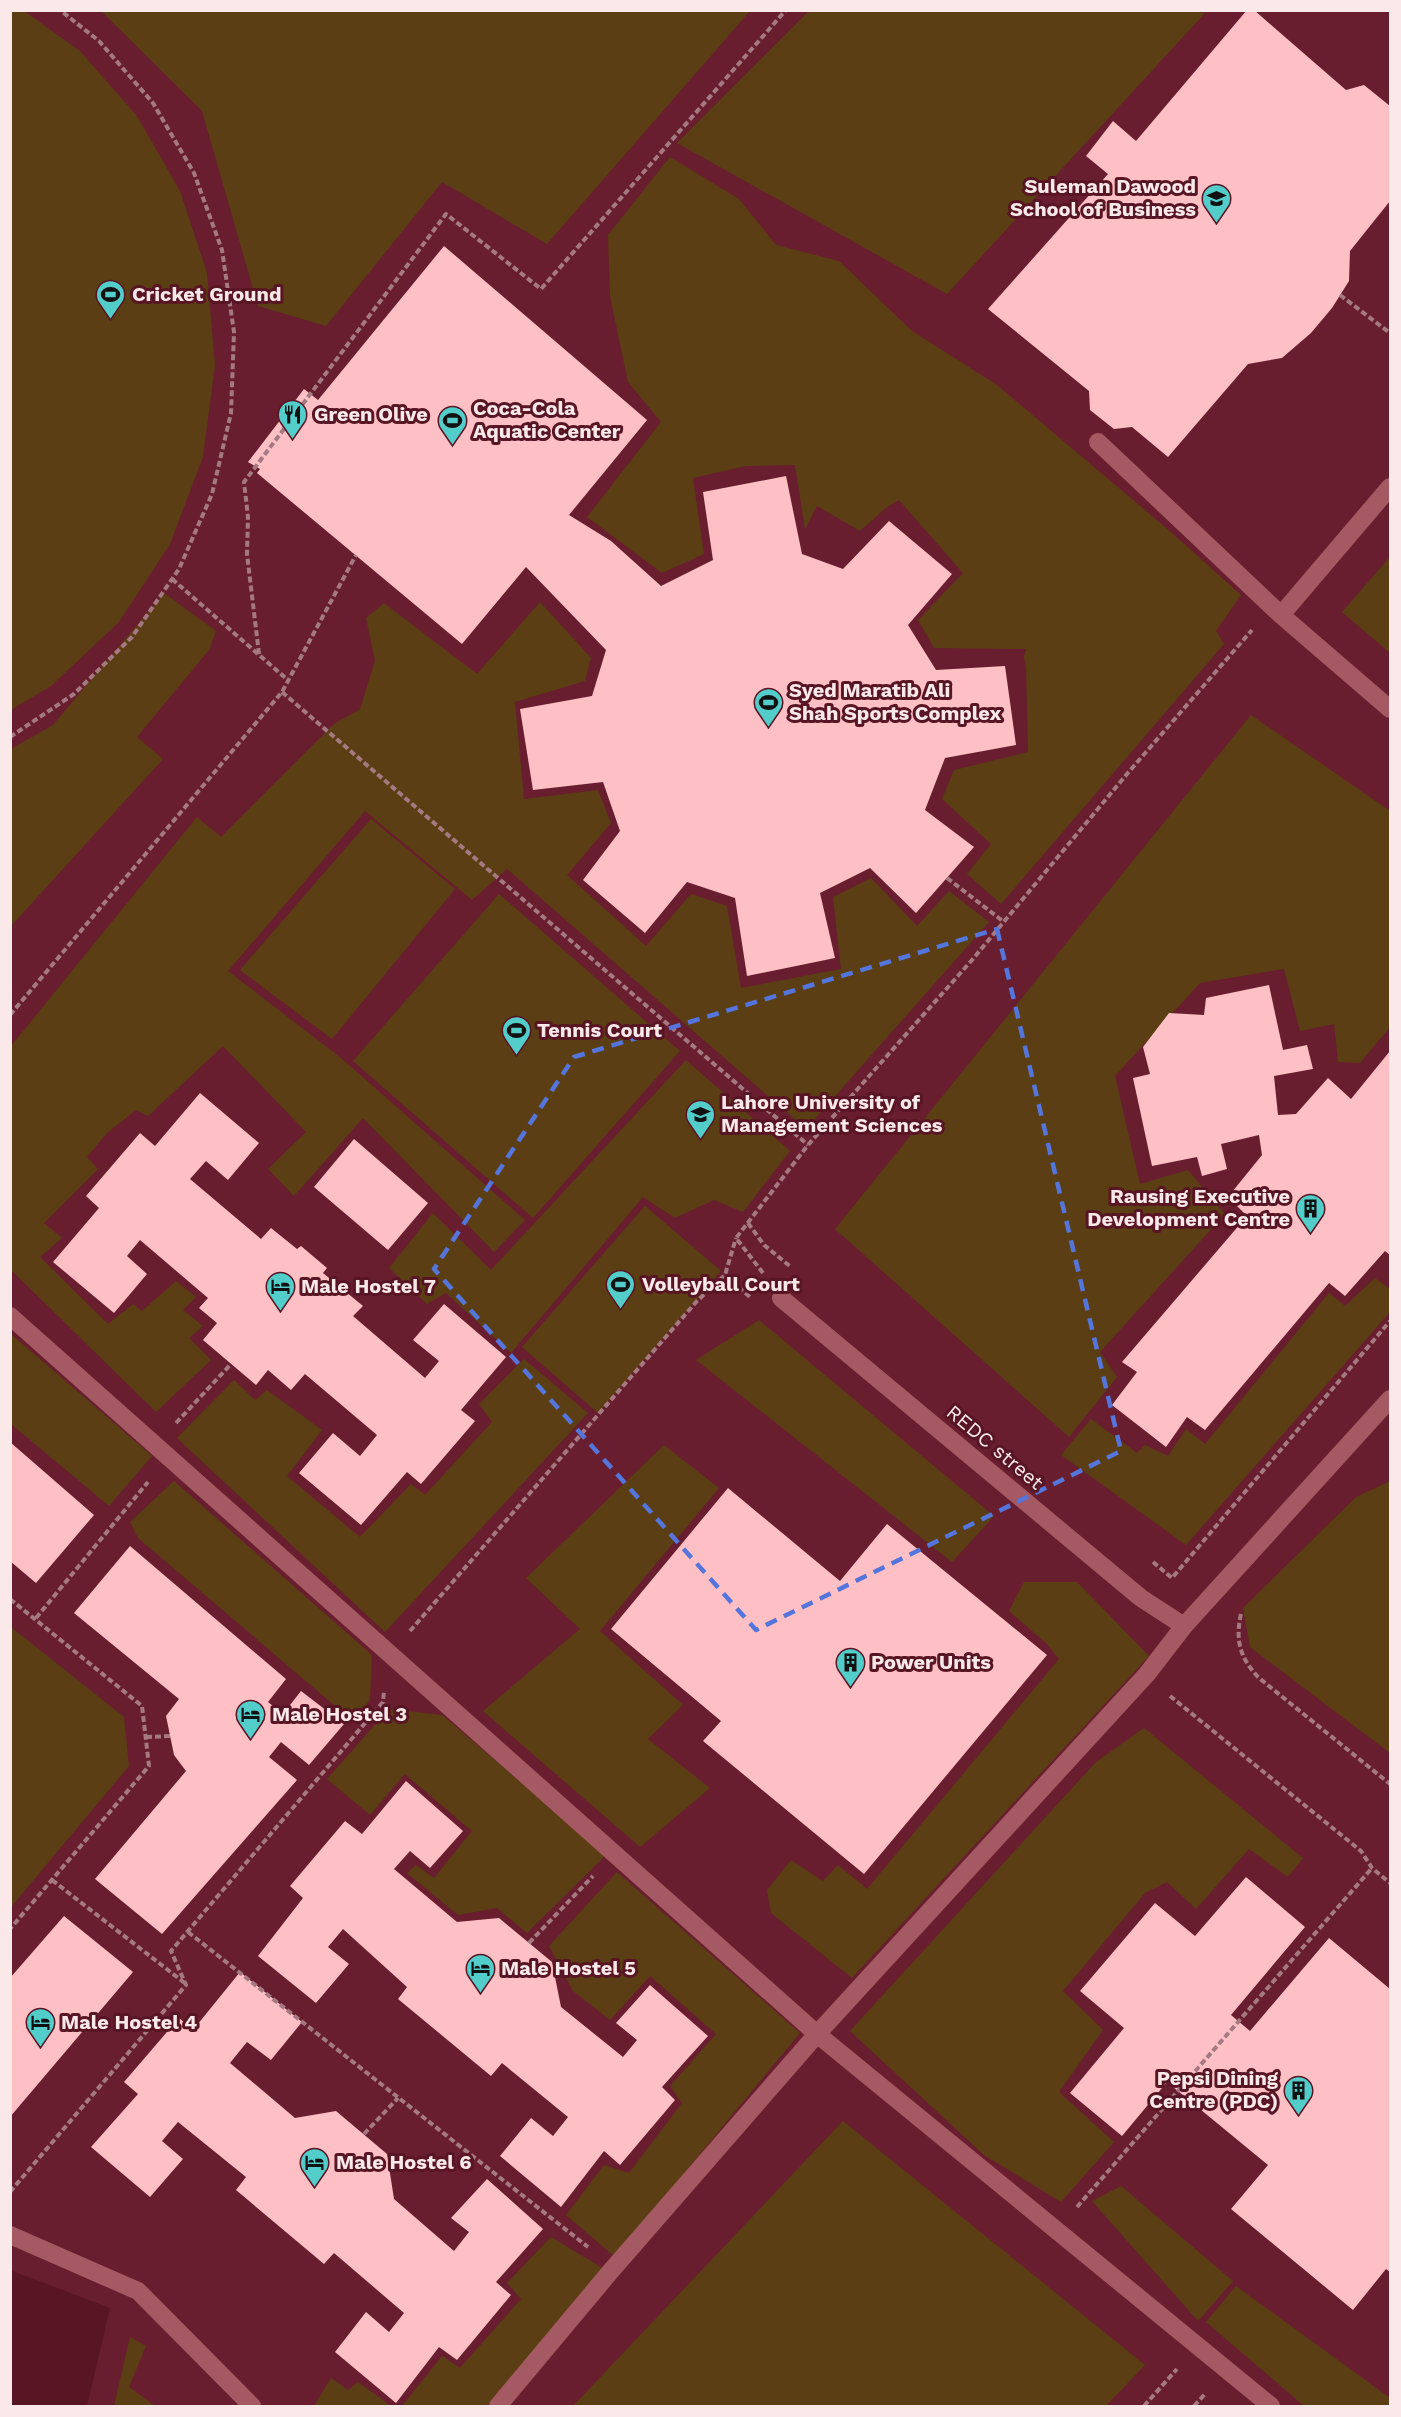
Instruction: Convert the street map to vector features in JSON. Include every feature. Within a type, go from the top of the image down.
[{"type":"lane","points":[[1098,442],[1276,611],[1390,709]]},
{"type":"lane","points":[[1276,611],[1390,487]]},
{"type":"lane","name":"REDC street","points":[[781,1298],[1141,1598],[1184,1626]]},
{"type":"lane","points":[[10,1316],[817,2034],[1271,2406]]},
{"type":"lane","points":[[498,2406],[817,2034],[1147,1674],[1184,1626],[1390,1400]]},
{"type":"lane","points":[[10,2235],[138,2291],[252,2406]]},
{"type":"path","points":[[10,737],[74,694],[132,637],[179,569],[212,494],[231,413],[234,332],[222,250],[194,173],[153,103],[99,41],[60,10]]},
{"type":"path","points":[[259,654],[247,554],[248,517],[244,482],[446,214],[541,289],[786,10]]},
{"type":"path","points":[[1341,295],[1390,333]]},
{"type":"path","points":[[10,1015],[282,692],[356,555]]},
{"type":"path","points":[[172,579],[289,681]]},
{"type":"path","points":[[186,1984],[171,1951],[383,1702],[390,1654],[697,1301],[724,1275],[736,1238],[808,1145],[1004,922],[1127,774],[1276,611]]},
{"type":"path","points":[[282,692],[808,1145]]},
{"type":"path","points":[[947,878],[1004,922]]},
{"type":"path","points":[[736,1238],[781,1298]]},
{"type":"path","points":[[1172,1578],[1390,1320]]},
{"type":"path","points":[[36,1618],[231,1364]]},
{"type":"path","points":[[10,1599],[142,1706],[149,1766],[10,1929]]},
{"type":"path","points":[[1243,1608],[1237,1631],[1238,1648],[1247,1665],[1259,1678],[1390,1784]]},
{"type":"path","points":[[1147,1674],[1156,1685],[1361,1851],[1372,1868],[1390,1882]]},
{"type":"path","points":[[146,1737],[171,1736]]},
{"type":"path","points":[[529,1943],[614,1854]]},
{"type":"path","points":[[1076,2209],[1372,1868]]},
{"type":"path","points":[[52,1880],[186,1984]]},
{"type":"path","points":[[188,1932],[615,2268]]},
{"type":"path","points":[[10,2192],[186,1984]]},
{"type":"path","points":[[364,2134],[398,2098]]},
{"type":"path","points":[[1144,2406],[1198,2346]]},
{"type":"highlighted area","points":[[997,929],[1121,1451],[756,1630],[434,1269],[574,1057]]},
{"type":"shaded area","points":[[1183,10],[1205,13],[947,294],[677,143],[809,11]]},
{"type":"shaded area","name":"Lahore University of Management Sciences","points":[[10,11],[1390,11],[1390,2406],[87,2406],[110,2308],[10,2270]]},
{"type":"shaded area","name":"Cricket Ground","points":[[10,11],[24,11],[80,51],[137,116],[180,191],[207,273],[215,365],[203,457],[170,544],[119,622],[51,686],[11,710]]},
{"type":"shaded area","points":[[101,11],[750,11],[547,244],[442,182],[326,326],[258,306],[202,111]]},
{"type":"shaded area","points":[[670,157],[739,199],[776,245],[839,261],[912,331],[997,385],[1172,533],[1241,595],[1216,631],[1224,644],[1001,904],[967,874],[991,844],[942,799],[954,770],[1028,752],[1024,657],[1026,649],[934,648],[918,620],[963,573],[899,500],[887,507],[860,531],[817,506],[805,529],[795,465],[746,466],[693,478],[704,554],[662,573],[587,517],[661,422],[628,382],[610,296],[608,235]]},
{"type":"shaded area","points":[[1390,557],[1390,653],[1342,612]]},
{"type":"shaded area","points":[[164,593],[216,631],[209,650],[137,737],[163,759],[11,926],[11,749],[53,725]]},
{"type":"shaded area","points":[[540,602],[591,658],[585,681],[515,702],[524,799],[598,790],[611,823],[567,875],[646,946],[691,894],[727,906],[741,988],[841,969],[833,897],[871,878],[917,926],[949,891],[989,922],[806,1129],[507,869],[472,900],[365,811],[228,971],[341,1058],[525,1220],[494,1252],[363,1118],[294,1196],[268,1169],[306,1132],[223,1046],[148,1116],[136,1110],[107,1133],[87,1157],[98,1169],[44,1223],[62,1238],[40,1257],[108,1324],[133,1304],[142,1311],[176,1281],[196,1297],[183,1310],[203,1326],[189,1338],[211,1360],[156,1412],[11,1270],[11,1046],[197,817],[221,837],[334,724],[360,709],[375,661],[366,618],[384,603],[477,674]]},
{"type":"shaded area","points":[[1251,715],[1390,811],[1390,1027],[1360,1063],[1338,1062],[1334,1024],[1300,1031],[1284,969],[1200,983],[1115,1076],[1140,1184],[1188,1170],[1225,1214],[1100,1352],[1117,1377],[1069,1437],[835,1229]]},
{"type":"shaded area","points":[[371,819],[455,889],[332,1039],[240,970]]},
{"type":"shaded area","name":"Tennis Court","points":[[499,894],[680,1051],[533,1218],[353,1061]]},
{"type":"shaded area","points":[[686,1060],[790,1151],[743,1212],[714,1200],[675,1218],[643,1197],[511,1353],[446,1293],[427,1304],[389,1268],[433,1213],[491,1270]]},
{"type":"shaded area","name":"Volleyball Court","points":[[645,1206],[721,1271],[598,1413],[522,1347]]},
{"type":"shaded area","points":[[1375,1278],[1390,1289],[1390,1312],[1186,1545],[1061,1455],[1091,1419],[1137,1453],[1145,1445],[1168,1456],[1186,1429],[1205,1444],[1329,1293],[1345,1306]]},
{"type":"shaded area","points":[[759,1320],[994,1516],[952,1562],[696,1360]]},
{"type":"shaded area","points":[[10,1333],[152,1456],[109,1506],[11,1424]]},
{"type":"shaded area","points":[[524,1359],[588,1413],[385,1632],[177,1438],[234,1380],[255,1400],[267,1390],[322,1430],[287,1476],[360,1537],[411,1484],[425,1495],[492,1422],[479,1404]]},
{"type":"shaded area","points":[[664,1445],[719,1488],[600,1631],[683,1705],[648,1739],[710,1788],[640,1847],[483,1711],[580,1629],[526,1578]]},
{"type":"shaded area","points":[[174,1481],[372,1655],[370,1699],[355,1723],[138,1538],[130,1522]]},
{"type":"shaded area","points":[[1390,1481],[1390,1753],[1250,1647],[1243,1608],[1356,1497]]},
{"type":"shaded area","points":[[1024,1582],[1077,1582],[1149,1656],[852,1978],[771,1913],[767,1890],[791,1860],[823,1881],[838,1865],[867,1889],[1059,1659],[1046,1643],[1009,1611]]},
{"type":"shaded area","points":[[11,1627],[124,1717],[129,1766],[11,1907]]},
{"type":"shaded area","points":[[389,1709],[442,1715],[606,1855],[527,1933],[497,1908],[458,1915],[407,1873],[416,1865],[434,1878],[472,1831],[405,1774],[370,1815],[327,1779]]},
{"type":"shaded area","points":[[1144,1728],[1303,1858],[1288,1877],[1249,1849],[1196,1909],[1167,1882],[1145,1893],[1063,1991],[1103,2030],[1059,2092],[1114,2142],[1061,2202],[984,2155],[850,2031],[1096,1762]]},
{"type":"shaded area","points":[[617,1872],[800,2033],[615,2257],[566,2215],[604,2165],[629,2173],[682,2103],[670,2086],[716,2034],[650,1976],[610,2020],[573,1991],[549,1946]]},
{"type":"shaded area","points":[[843,2121],[1145,2365],[1106,2406],[573,2406]]},
{"type":"shaded area","points":[[1121,2186],[1233,2281],[1198,2321],[1092,2201]]},
{"type":"shaded area","points":[[551,2237],[604,2269],[487,2406],[402,2406],[442,2356],[460,2368],[521,2299],[507,2283]]},
{"type":"shaded area","points":[[1236,2286],[1390,2398],[1390,2406],[1304,2406],[1206,2322]]},
{"type":"shaded area","points":[[130,2337],[146,2346],[129,2387],[155,2406],[114,2406]]},
{"type":"shaded area","points":[[331,2378],[348,2390],[358,2382],[391,2406],[314,2406]]},
{"type":"building","name":"Suleman Dawood School of Business","points":[[1247,10],[1254,10],[1346,90],[1364,85],[1390,106],[1390,201],[1350,251],[1349,281],[1332,308],[1311,333],[1282,358],[1248,364],[1168,457],[1132,427],[1114,429],[1090,410],[1089,391],[988,309],[1108,174],[1086,156],[1113,121],[1136,141]]},
{"type":"building","name":"Syed Maratib Ali Shah Sports Complex","points":[[444,246],[647,420],[569,515],[611,541],[661,586],[713,560],[703,492],[786,476],[802,554],[843,569],[889,521],[952,574],[908,625],[936,670],[1005,666],[1016,745],[945,758],[925,810],[974,847],[916,913],[870,868],[820,893],[835,958],[747,976],[735,898],[687,882],[645,933],[583,880],[620,831],[603,782],[533,790],[520,709],[592,696],[606,650],[526,567],[462,644],[257,473],[260,469],[248,462],[304,389],[318,400]]},
{"type":"building","name":"Rausing Executive Development Centre","points":[[1269,985],[1283,1050],[1307,1045],[1313,1069],[1274,1076],[1278,1115],[1296,1114],[1328,1078],[1351,1099],[1390,1051],[1390,1255],[1385,1251],[1345,1296],[1329,1283],[1205,1430],[1187,1417],[1166,1447],[1112,1405],[1137,1372],[1122,1362],[1247,1216],[1228,1197],[1262,1155],[1259,1135],[1221,1144],[1227,1169],[1202,1176],[1197,1157],[1152,1166],[1133,1078],[1150,1074],[1143,1047],[1169,1013],[1204,1015],[1206,998]]},
{"type":"building","name":"Male Hostel 7","points":[[200,1093],[259,1143],[228,1180],[206,1161],[190,1179],[261,1239],[271,1228],[297,1249],[301,1246],[327,1268],[323,1273],[363,1306],[353,1316],[425,1378],[439,1361],[413,1340],[444,1304],[506,1357],[461,1410],[475,1421],[421,1484],[407,1472],[361,1525],[299,1473],[333,1433],[360,1456],[377,1435],[305,1374],[291,1390],[268,1370],[256,1385],[203,1340],[217,1323],[199,1308],[208,1298],[140,1240],[127,1256],[147,1274],[114,1313],[53,1262],[99,1208],[86,1196],[140,1133],[155,1146]]},
{"type":"building","points":[[354,1139],[428,1203],[388,1250],[314,1187]]},
{"type":"building","points":[[10,1442],[94,1515],[36,1583],[10,1561]]},
{"type":"building","name":"Power Units","points":[[728,1488],[840,1581],[887,1524],[1047,1655],[864,1874],[703,1741],[721,1721],[611,1629]]},
{"type":"building","name":"Male Hostel 3","points":[[130,1546],[286,1679],[268,1702],[283,1714],[301,1691],[344,1724],[309,1765],[281,1742],[269,1757],[297,1780],[162,1934],[95,1879],[186,1771],[174,1755],[166,1716],[179,1699],[74,1613]]},
{"type":"building","name":"Male Hostel 5","points":[[406,1781],[463,1831],[430,1868],[410,1851],[394,1869],[457,1922],[499,1918],[552,1962],[561,2007],[623,2057],[637,2040],[616,2023],[650,1985],[708,2036],[662,2087],[675,2100],[620,2165],[604,2151],[561,2207],[500,2156],[531,2118],[553,2136],[568,2117],[502,2063],[491,2076],[398,1999],[407,1987],[343,1929],[328,1947],[349,1964],[316,2003],[258,1956],[303,1898],[290,1886],[345,1821],[362,1834]]},
{"type":"building","name":"Pepsi Dining Centre (PDC)","points":[[1246,1877],[1305,1927],[1231,2015],[1250,2031],[1329,1938],[1390,1989],[1390,2272],[1386,2269],[1353,2310],[1231,2209],[1268,2165],[1167,2082],[1122,2136],[1070,2093],[1124,2028],[1080,1991],[1155,1903],[1195,1936]]},
{"type":"building","name":"Male Hostel 4","points":[[64,1916],[133,1972],[10,2117],[10,1978]]},
{"type":"building","name":"Male Hostel 6","points":[[240,1972],[302,2022],[271,2060],[247,2042],[230,2063],[295,2118],[336,2111],[387,2154],[394,2199],[454,2251],[469,2232],[451,2218],[487,2179],[543,2229],[496,2282],[511,2295],[457,2360],[439,2347],[396,2403],[335,2352],[366,2312],[389,2332],[404,2313],[334,2253],[324,2264],[236,2190],[246,2177],[178,2122],[162,2141],[183,2159],[150,2197],[91,2147],[138,2094],[124,2082],[179,2018],[193,2030]]},
{"type":"place","name":"Suleman Dawood School of Business","points":[[1217,224]]},
{"type":"place","name":"Cricket Ground","points":[[111,320]]},
{"type":"place","name":"Green Olive","points":[[293,440]]},
{"type":"place","name":"Coca-Cola Aquatic Center","points":[[452,446]]},
{"type":"place","name":"Syed Maratib Ali Shah Sports Complex","points":[[768,728]]},
{"type":"place","name":"Tennis Court","points":[[516,1056]]},
{"type":"place","name":"Lahore University of Management Sciences","points":[[700,1140]]},
{"type":"place","name":"Rausing Executive Development Centre","points":[[1311,1234]]},
{"type":"place","name":"Volleyball Court","points":[[621,1310]]},
{"type":"place","name":"Male Hostel 7","points":[[280,1312]]},
{"type":"place","name":"Power Units","points":[[850,1688]]},
{"type":"place","name":"Male Hostel 3","points":[[251,1740]]},
{"type":"place","name":"Male Hostel 5","points":[[480,1994]]},
{"type":"place","name":"Male Hostel 4","points":[[40,2048]]},
{"type":"place","name":"Pepsi Dining Centre (PDC)","points":[[1299,2116]]},
{"type":"place","name":"Male Hostel 6","points":[[315,2188]]}]
